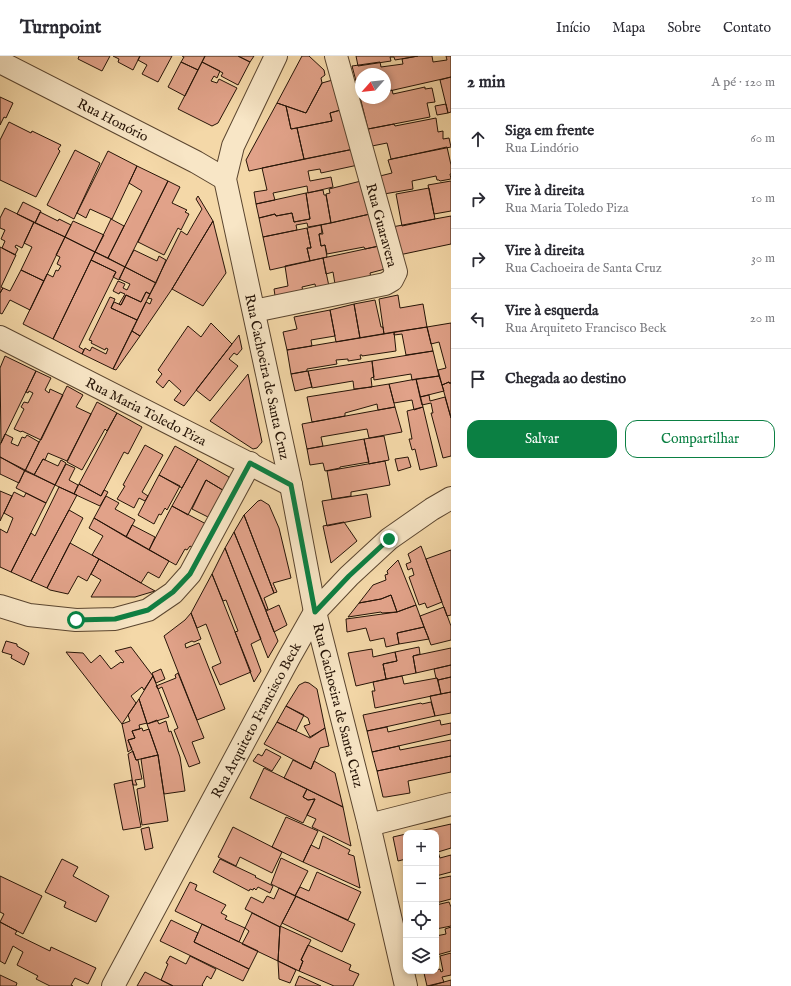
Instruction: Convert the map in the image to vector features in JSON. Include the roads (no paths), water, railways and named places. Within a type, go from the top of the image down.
[{"type":"street","name":"Rua Cachoeira de Santa Cruz","points":[[276,56],[233,146],[225,178],[291,485],[315,612],[369,825],[406,986]]},
{"type":"street","name":"Rua Guaravera","points":[[254,311],[385,284],[392,280],[396,272],[336,56]]},
{"type":"street","name":"Rua Honório","points":[[0,62],[225,178]]},
{"type":"street","name":"Rua Maria Toledo Piza","points":[[0,337],[291,485]]},
{"type":"street","points":[[0,606],[29,615],[76,620],[115,619],[148,610],[173,592],[190,574],[250,463]]},
{"type":"street","name":"Rua Arquiteto Francisco Beck","points":[[113,986],[315,612],[349,576],[389,539],[432,509],[451,498]]},
{"type":"street","points":[[369,825],[451,804]]}]
